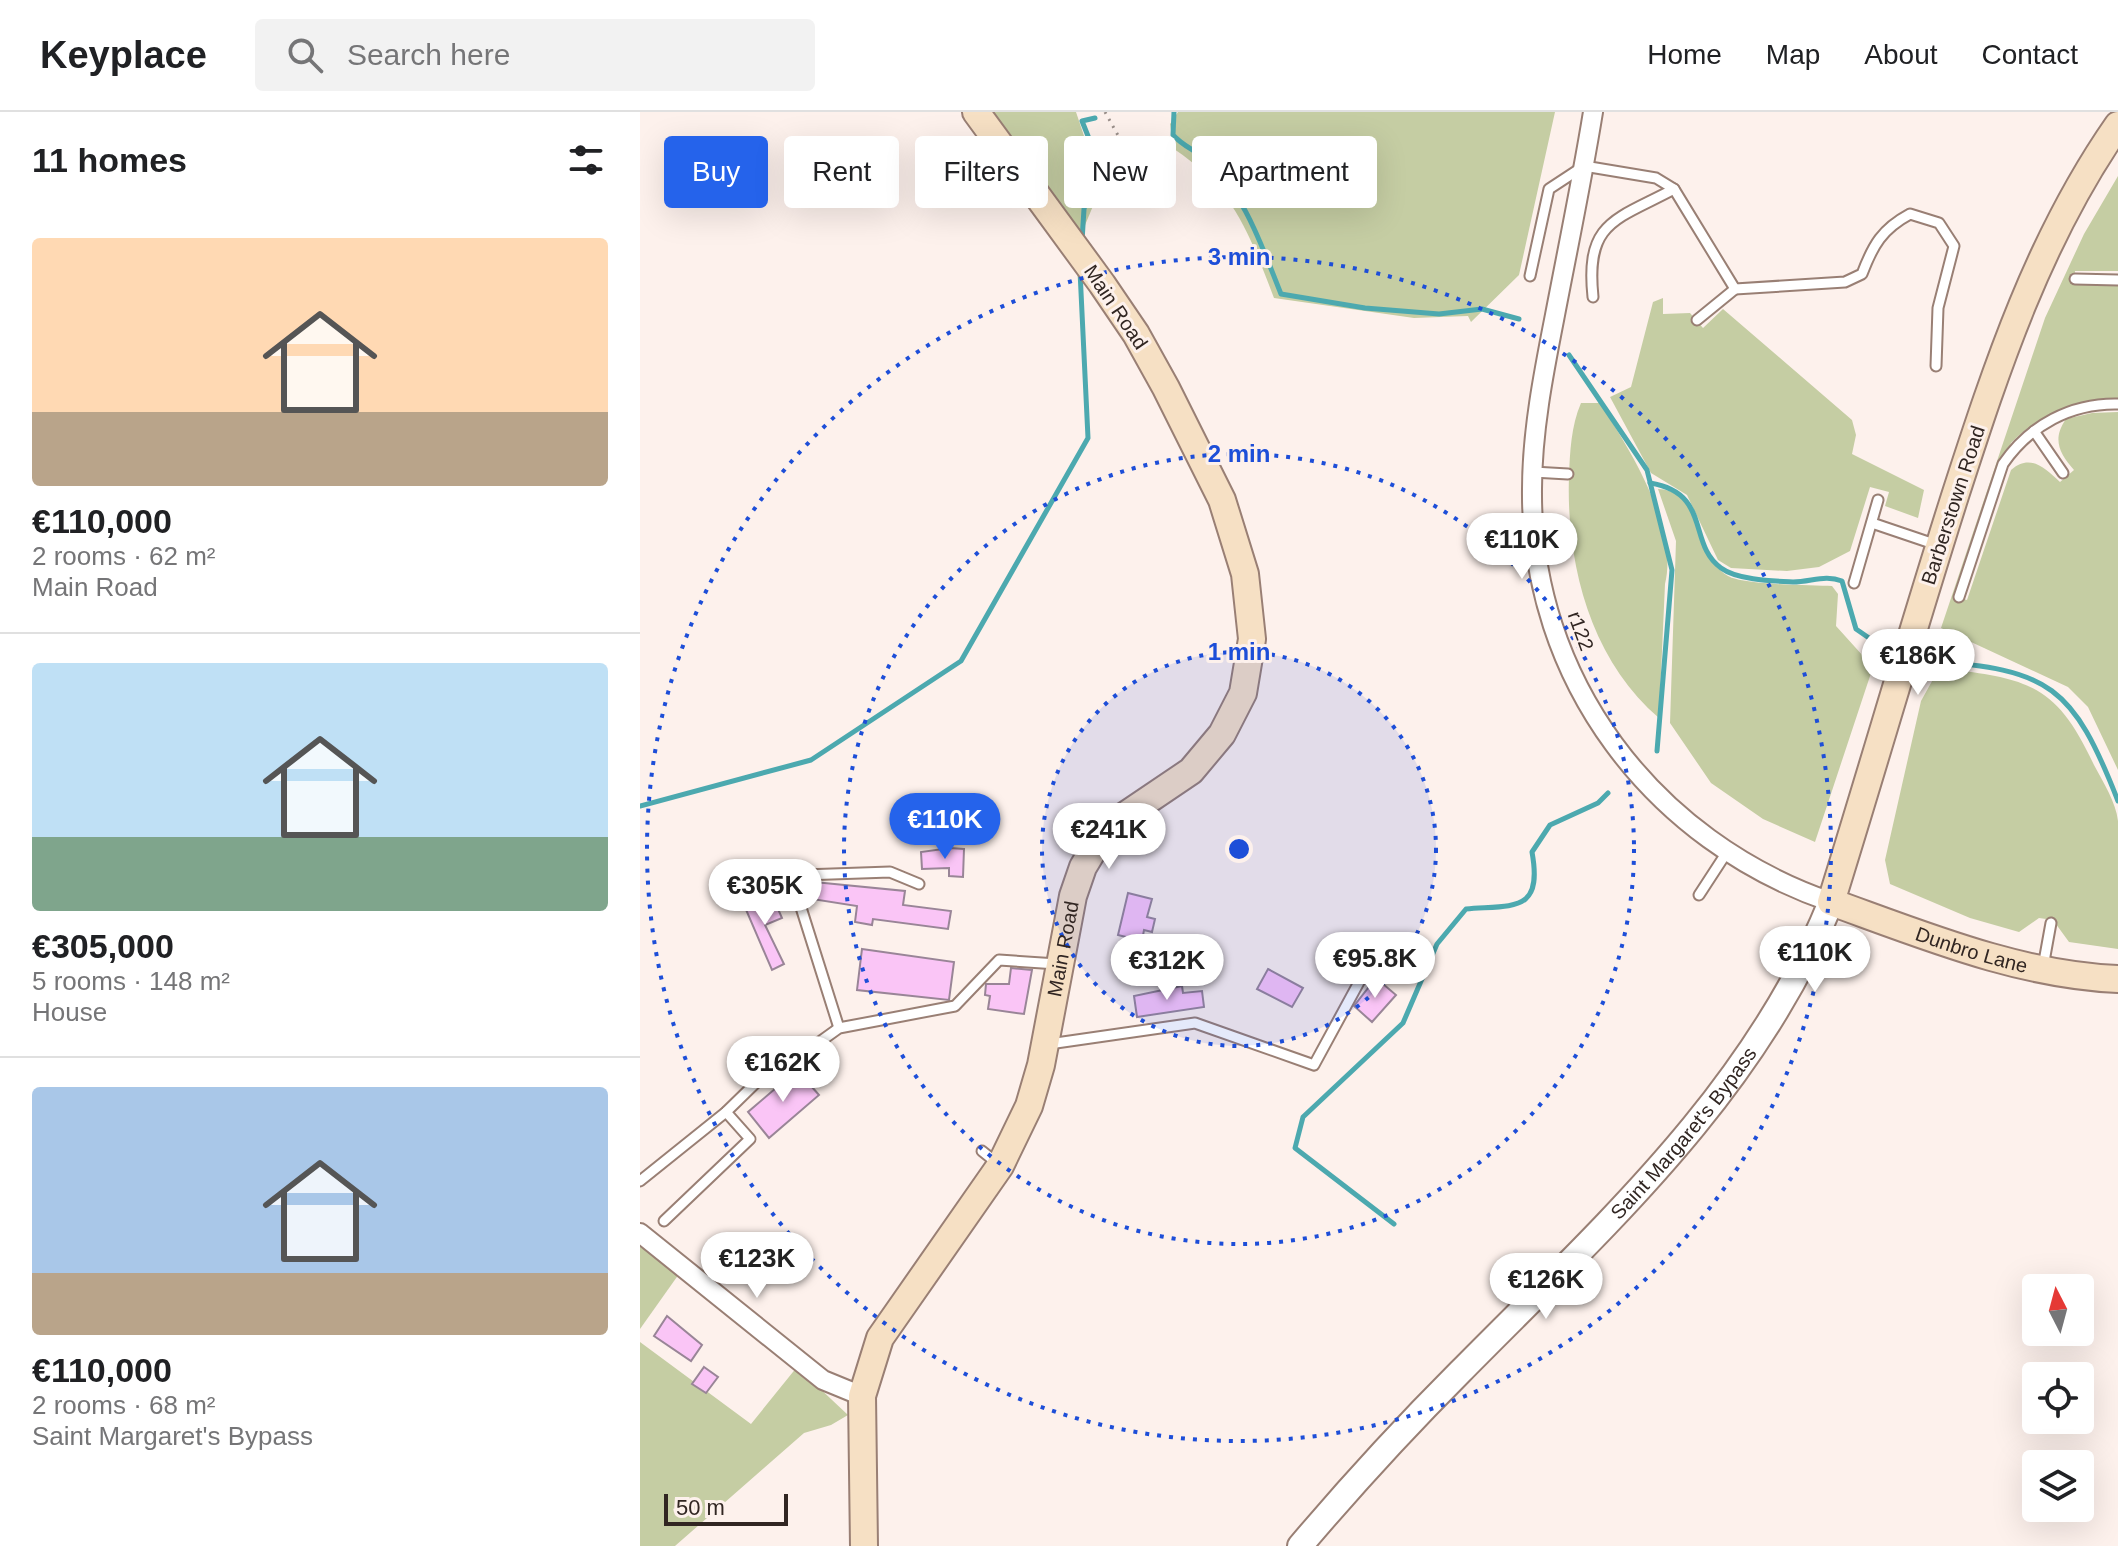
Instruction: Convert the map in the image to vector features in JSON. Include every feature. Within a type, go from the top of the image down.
[{"type":"main road","name":"Main Road","points":[[864,1546],[862,1396],[880,1338],[991,1158],[1029,1106],[1045,1045],[1073,896],[1083,867],[1098,842],[1117,821],[1191,771],[1222,734],[1243,693],[1252,639],[1245,574],[1222,500],[1136,334],[976,112]]},
{"type":"main road","name":"Barberstown Road","points":[[1831,902],[1939,546],[2024,295],[2072,200],[2118,125]]},
{"type":"main road","name":"Dunbro Lane","points":[[1831,902],[1930,939],[2043,968],[2118,979]]},
{"type":"street","name":"r122","points":[[1593,112],[1546,360],[1531,489],[1539,562],[1552,617],[1589,706],[1627,764],[1670,809],[1727,852],[1787,886],[1831,902]]},
{"type":"street","name":"Saint Margaret's Bypass","points":[[1300,1546],[1358,1478],[1675,1153],[1747,1059],[1777,1012],[1796,979],[1831,902]]},
{"type":"street","points":[[640,1233],[823,1380],[862,1396]]},
{"type":"lane","points":[[1530,276],[1549,189],[1584,166],[1656,178],[1674,189],[1735,289]]},
{"type":"lane","points":[[1593,297],[1592,251],[1601,231],[1674,189]]},
{"type":"lane","points":[[1697,320],[1735,289],[1845,282],[1862,274],[1874,241],[1893,223],[1910,214],[1939,223],[1954,246],[1938,308],[1936,366]]},
{"type":"lane","points":[[2075,279],[2118,280]]},
{"type":"lane","points":[[1959,597],[2003,464],[2014,448],[2034,431],[2079,406],[2118,404]]},
{"type":"lane","points":[[2034,431],[2063,473]]},
{"type":"lane","points":[[1533,472],[1568,474]]},
{"type":"lane","points":[[1854,583],[1878,500]]},
{"type":"lane","points":[[1872,523],[1939,546]]},
{"type":"lane","points":[[1699,895],[1727,852]]},
{"type":"lane","points":[[839,1028],[798,898],[803,875],[890,872],[919,884]]},
{"type":"lane","points":[[2043,968],[2051,923]]},
{"type":"lane","points":[[640,1181],[726,1112],[764,1075],[793,1061],[839,1028],[955,1006],[999,960],[1061,964]]},
{"type":"lane","points":[[1045,1045],[1195,1023],[1314,1065],[1364,973]]},
{"type":"lane","points":[[664,1221],[750,1139],[726,1112]]},
{"type":"path","points":[[1105,112],[1118,136]]},
{"type":"green space","points":[[992,112],[1076,112],[1084,136],[1064,136],[1064,208],[1092,208],[1080,237],[1048,192],[1048,136],[1009,136]]},
{"type":"green space","points":[[1178,112],[1555,112],[1519,275],[1471,322],[1468,316],[1414,318],[1274,298],[1247,233],[1233,208],[1377,208],[1377,136],[1192,136],[1192,162],[1176,150],[1176,136],[1172,136],[1170,124]]},
{"type":"green space","points":[[2118,176],[2118,271],[2075,271],[2074,282],[2118,282],[2118,401],[2088,403],[2060,410],[2034,423],[2011,443],[1957,597],[1967,600],[2011,470],[2025,463],[2037,464],[2060,482],[2074,470],[2059,446],[2059,433],[2066,419],[2092,413],[2118,412],[2118,770],[2088,707],[2068,687],[1941,628],[2045,318],[2084,234]]},
{"type":"green space","points":[[1663,298],[1663,314],[1690,313],[1703,328],[1723,309],[1852,420],[1856,435],[1852,454],[1924,490],[1918,518],[1885,506],[1889,492],[1870,487],[1850,551],[1819,567],[1787,571],[1731,568],[1718,560],[1687,495],[1651,473],[1610,397],[1631,387],[1653,302]]},
{"type":"green space","points":[[1581,403],[1600,403],[1612,422],[1649,490],[1665,538],[1667,562],[1659,718],[1615,668],[1587,608],[1578,575],[1569,509],[1569,476],[1573,430]]},
{"type":"green space","points":[[1658,489],[1673,492],[1683,500],[1710,555],[1728,576],[1762,583],[1832,586],[1838,594],[1836,626],[1873,667],[1815,842],[1763,819],[1711,783],[1670,723],[1676,541]]},
{"type":"green space","points":[[1954,670],[2005,678],[2041,693],[2069,720],[2081,740],[2109,792],[2117,814],[2118,949],[2069,942],[2053,920],[2039,918],[2019,932],[1970,918],[1890,884],[1885,860],[1921,701],[1936,674]]},
{"type":"green space","points":[[640,1243],[679,1274],[640,1329]]},
{"type":"green space","points":[[640,1342],[751,1424],[797,1367],[848,1415],[831,1425],[804,1433],[675,1546],[640,1546]]},
{"type":"building","points":[[964,849],[963,877],[949,876],[949,868],[922,869],[921,852]]},
{"type":"building","points":[[814,882],[905,891],[903,905],[951,911],[948,929],[873,919],[872,925],[855,922],[857,906],[812,899]]},
{"type":"building","points":[[1128,893],[1152,899],[1147,917],[1155,919],[1152,932],[1144,930],[1142,941],[1118,935]]},
{"type":"building","points":[[750,894],[756,907],[774,900],[782,918],[765,925],[784,964],[772,970],[741,898]]},
{"type":"building","points":[[862,949],[954,962],[949,1000],[857,990]]},
{"type":"building","points":[[1011,968],[1032,970],[1024,1014],[988,1009],[990,996],[985,995],[986,984],[1009,984]]},
{"type":"building","points":[[1268,969],[1303,988],[1292,1007],[1257,989]]},
{"type":"building","points":[[1376,978],[1396,995],[1372,1022],[1354,1006]]},
{"type":"building","points":[[1182,986],[1183,993],[1202,991],[1204,1007],[1137,1017],[1134,996]]},
{"type":"building","points":[[797,1070],[819,1095],[769,1138],[748,1112]]},
{"type":"building","points":[[667,1316],[702,1345],[691,1361],[654,1336]]},
{"type":"building","points":[[704,1367],[718,1377],[706,1393],[692,1384]]},
{"type":"waterway","points":[[1174,112],[1173,135],[1218,171],[1241,203],[1281,294],[1365,308],[1439,314],[1482,309],[1519,319]]},
{"type":"waterway","points":[[1082,241],[1084,209],[1098,161],[1082,121],[1095,118]]},
{"type":"waterway","points":[[640,806],[811,760],[961,661],[1088,438],[1080,271]]},
{"type":"waterway","points":[[1569,355],[1647,470],[1672,570],[1657,751]]},
{"type":"waterway","points":[[1650,483],[1682,497],[1691,508],[1711,558],[1728,572],[1776,581],[1830,578],[1842,581],[1856,629],[1882,647]]},
{"type":"waterway","points":[[1928,661],[2003,670],[2030,678],[2052,691],[2070,708],[2086,732],[2118,801]]},
{"type":"waterway","points":[[1394,1224],[1295,1148],[1303,1117],[1403,1023],[1437,944],[1466,909],[1511,905],[1529,896],[1534,872],[1532,852],[1550,825],[1598,803],[1608,793]]}]
